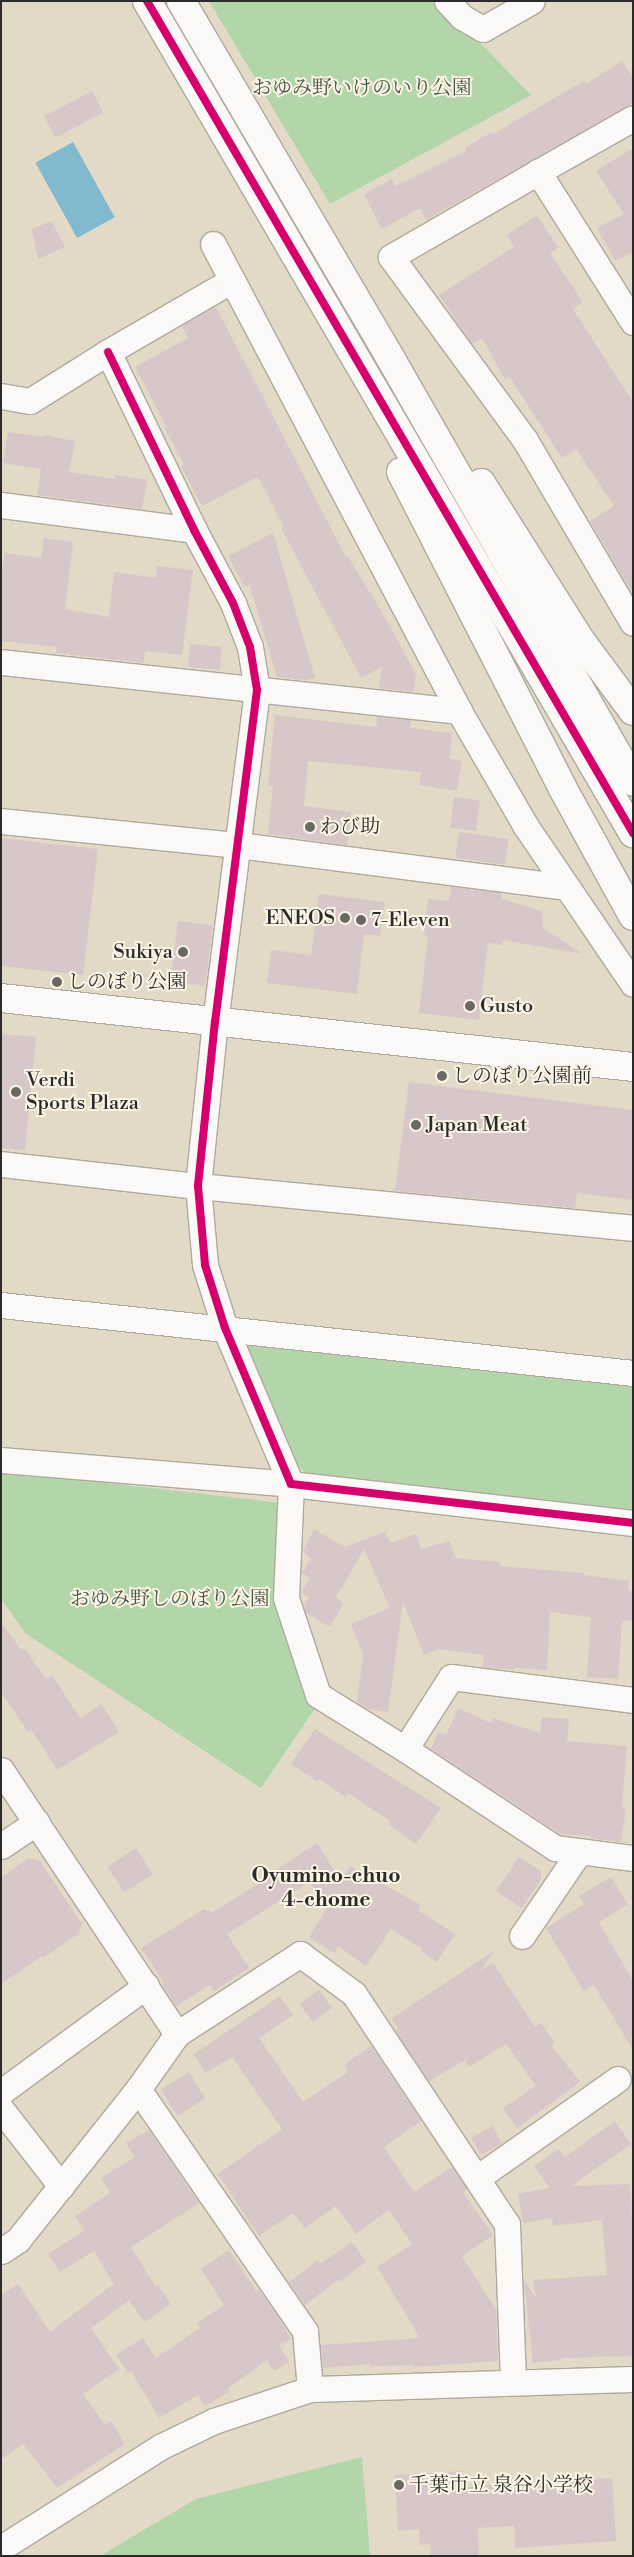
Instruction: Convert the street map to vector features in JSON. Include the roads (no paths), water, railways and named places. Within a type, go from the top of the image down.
[{"type":"street","points":[[147,1],[368,383],[633,833]]},
{"type":"street","points":[[181,1],[633,782]]},
{"type":"street","points":[[447,1],[462,17],[483,29],[532,1]]},
{"type":"street","points":[[631,615],[525,440],[391,257],[633,118]]},
{"type":"street","points":[[538,172],[630,312]]},
{"type":"street","points":[[213,244],[458,711],[525,825],[565,887],[633,984]]},
{"type":"street","points":[[1,396],[30,400],[232,280]]},
{"type":"street","points":[[108,352],[194,530],[233,602],[250,647],[257,690],[215,1021],[198,1186],[205,1265],[225,1328],[291,1484],[286,1598],[318,1695],[405,1749],[555,1848],[633,1858]]},
{"type":"street","points":[[390,360],[416,381],[581,641],[633,711]]},
{"type":"street","points":[[368,383],[377,423],[562,787],[633,916]]},
{"type":"street","points":[[1,505],[194,530]]},
{"type":"street","points":[[1,662],[458,711]]},
{"type":"street","points":[[1,821],[238,845],[565,887]]},
{"type":"street","points":[[1,998],[633,1067]]},
{"type":"street","points":[[1,1164],[198,1186],[633,1228]]},
{"type":"street","points":[[1,1305],[633,1373]]},
{"type":"street","points":[[1,1460],[291,1484],[633,1523]]},
{"type":"street","points":[[405,1749],[451,1677],[633,1700]]},
{"type":"street","points":[[1,1770],[177,2034]]},
{"type":"street","points":[[1,1846],[37,1822]]},
{"type":"street","points":[[522,1936],[579,1852]]},
{"type":"street","points":[[1,2251],[18,2240],[138,2089],[177,2034],[300,1954],[354,1994],[507,2224],[513,2382]]},
{"type":"street","points":[[1,2092],[146,1986]]},
{"type":"street","points":[[477,2178],[618,2078]]},
{"type":"street","points":[[138,2089],[305,2331],[310,2389]]},
{"type":"street","points":[[1,2109],[61,2186]]},
{"type":"street","points":[[1,2548],[162,2446],[214,2421],[310,2389],[633,2379]]},
{"type":"water","points":[[73,142],[115,217],[77,238],[35,163]]},
{"type":"place","name":"わび助","points":[[310,827]]},
{"type":"place","name":"ENEOS","points":[[345,918]]},
{"type":"place","name":"7-Eleven","points":[[361,920]]},
{"type":"place","name":"Sukiya","points":[[183,952]]},
{"type":"place","name":"しのぼり公園","points":[[57,982]]},
{"type":"place","name":"Gusto","points":[[470,1006]]},
{"type":"place","name":"しのぼり公園前","points":[[442,1076]]},
{"type":"place","name":"Verdi Sports Plaza","points":[[16,1092]]},
{"type":"place","name":"Japan Meat","points":[[416,1125]]},
{"type":"place","name":"千葉市立 泉谷小学校","points":[[399,2485]]},
{"type":"district","name":"Oyumino-chuo 4-chome","points":[[326,1888]]},
{"type":"park label","name":"おゆみ野いけのいり公園","points":[[362,88]]},
{"type":"park label","name":"おゆみ野しのぼり公園","points":[[170,1599]]}]
